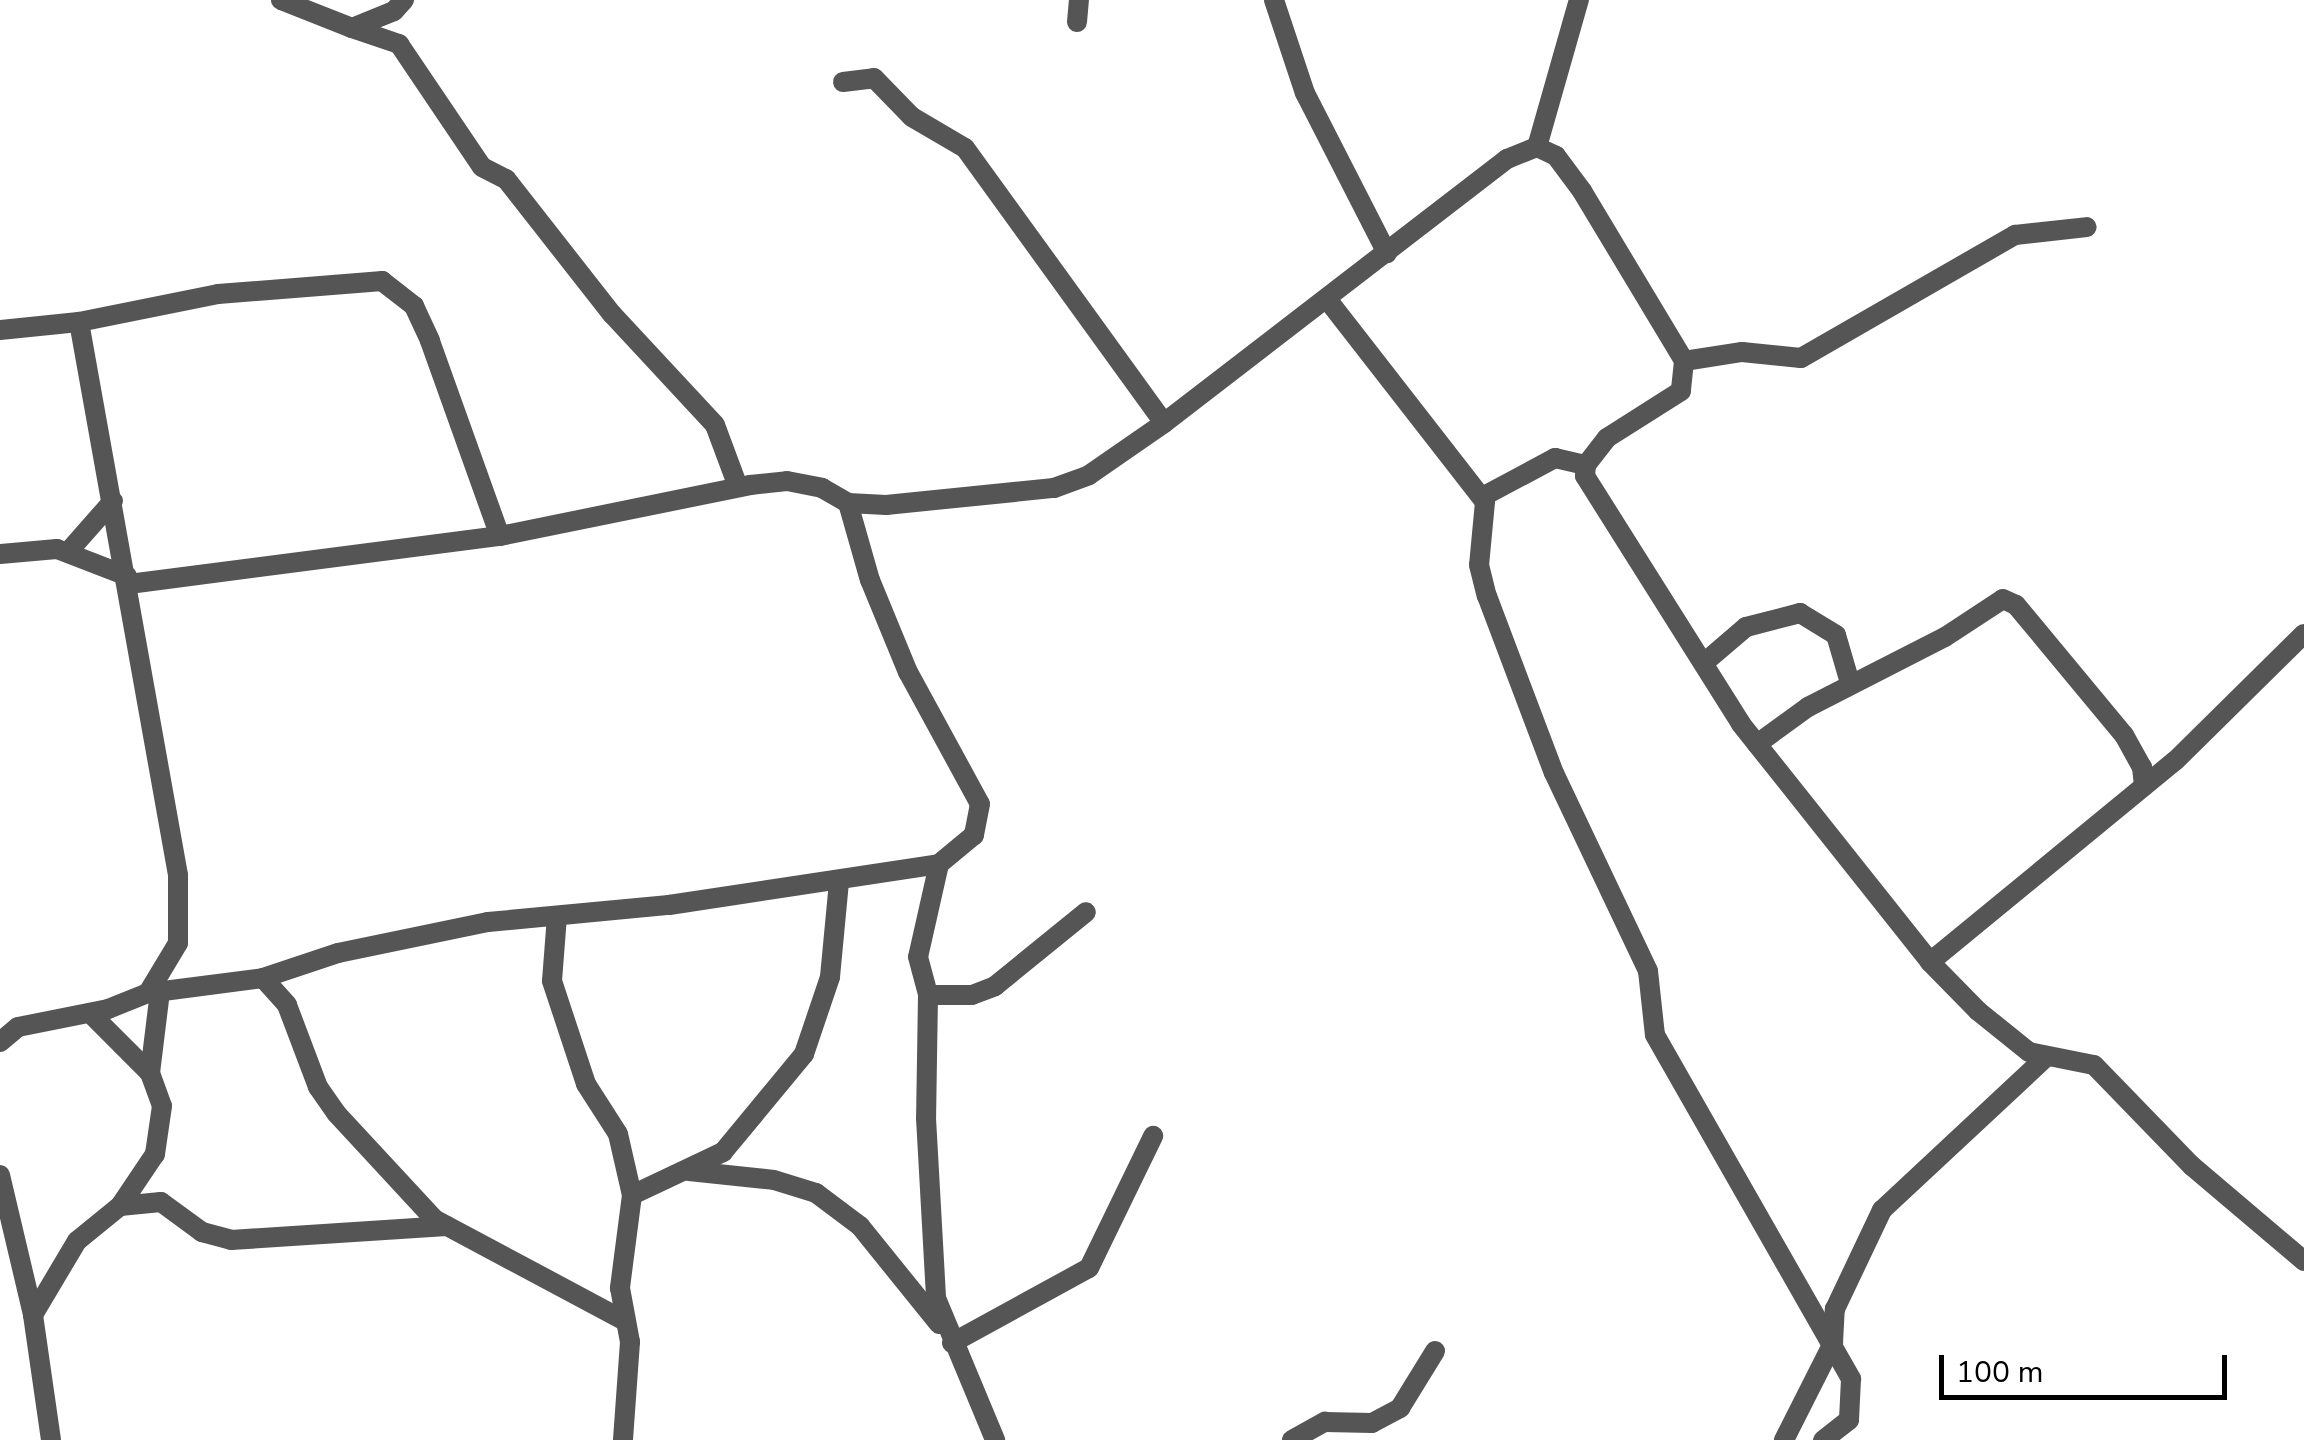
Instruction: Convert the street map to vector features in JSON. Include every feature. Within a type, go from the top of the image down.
[{"type":"street","points":[[281,0],[399,44],[482,167],[506,179],[612,314],[704,410],[727,447],[738,488]]},
{"type":"street","points":[[352,28],[394,11],[404,0]]},
{"type":"street","points":[[1076,22],[1079,0]]},
{"type":"street","points":[[1274,0],[1305,94],[1387,253]]},
{"type":"street","points":[[1537,147],[1579,0]]},
{"type":"street","points":[[844,82],[874,78],[912,116],[964,148],[1164,423]]},
{"type":"street","points":[[0,554],[68,552],[128,580],[500,536],[738,488],[786,482],[822,488],[848,503],[933,502],[1054,488],[1089,475],[1164,423],[1507,160],[1537,147],[1556,156],[1582,190],[1684,362],[1681,391],[1607,438],[1586,465]]},
{"type":"street","points":[[1684,362],[1742,352],[1801,358],[2015,236],[2088,227]]},
{"type":"street","points":[[0,330],[79,322],[218,294],[382,281],[414,306],[500,536]]},
{"type":"street","points":[[1327,299],[1482,497],[1488,516],[1479,565],[1487,596],[1554,773],[1648,972],[1656,1035],[1833,1343],[1854,1398],[1849,1420],[1824,1440]]},
{"type":"street","points":[[34,1315],[77,1242],[120,1206],[160,1139],[162,1106],[150,1073],[154,992],[178,942],[178,874],[79,322]]},
{"type":"street","points":[[1482,497],[1554,458],[1586,465]]},
{"type":"street","points":[[1586,465],[1592,489],[1629,552],[1757,744],[1930,962],[2017,1043],[2046,1057],[2094,1066],[2192,1166],[2304,1261]]},
{"type":"street","points":[[68,552],[113,501]]},
{"type":"street","points":[[848,503],[870,580],[908,672],[977,790],[980,825],[940,864],[918,950],[928,995],[930,1237],[936,1298],[996,1440]]},
{"type":"street","points":[[1757,744],[1850,683],[2009,600],[2124,735],[2142,767],[2144,786]]},
{"type":"street","points":[[1705,662],[1746,628],[1800,613],[1836,635],[1850,683]]},
{"type":"street","points":[[1930,962],[2144,786],[2304,634]]},
{"type":"street","points":[[0,1042],[18,1027],[90,1013],[154,992],[263,978],[421,936],[940,864]]},
{"type":"street","points":[[632,1195],[723,1152],[804,1054],[830,977],[839,881]]},
{"type":"street","points":[[928,995],[972,995],[995,986],[1086,912]]},
{"type":"street","points":[[557,916],[552,981],[570,1021],[586,1084],[618,1134],[632,1195],[620,1288],[630,1342],[623,1440]]},
{"type":"street","points":[[263,978],[286,1005],[318,1086],[336,1114],[434,1219],[625,1322]]},
{"type":"street","points":[[90,1013],[150,1073]]},
{"type":"street","points":[[1784,1440],[1833,1343],[1835,1309],[1882,1210],[2046,1057]]},
{"type":"street","points":[[951,1340],[1089,1268],[1153,1136]]},
{"type":"street","points":[[689,1171],[774,1180],[816,1193],[860,1226],[951,1340]]},
{"type":"street","points":[[0,1175],[34,1315],[51,1440]]},
{"type":"street","points":[[120,1206],[162,1202],[202,1232],[230,1240],[448,1226]]},
{"type":"street","points":[[1292,1440],[1324,1422],[1372,1422],[1400,1408],[1435,1351]]}]
